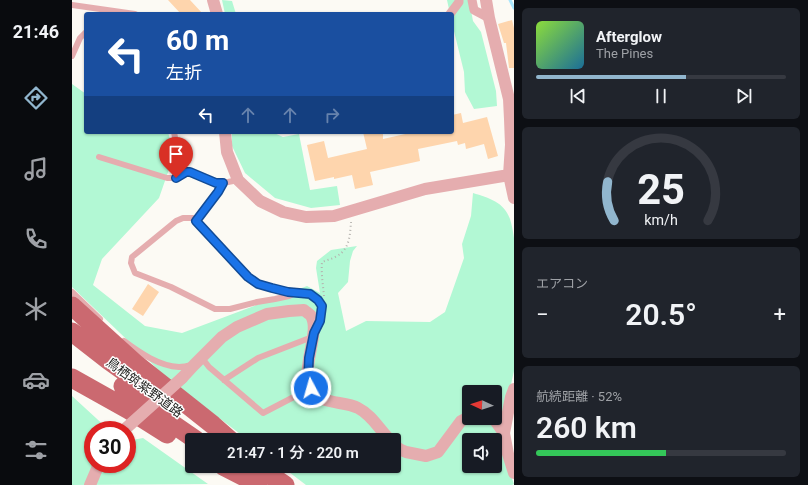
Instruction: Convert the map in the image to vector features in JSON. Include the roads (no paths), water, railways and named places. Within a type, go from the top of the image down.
[{"type":"main road","points":[[72,306],[136,364],[222,433]]},
{"type":"main road","name":"鳥栖筑紫野道路","points":[[72,332],[114,365],[209,433]]},
{"type":"main road","name":"鳥栖筑紫野道路","points":[[72,348],[186,433]]},
{"type":"main road","points":[[72,378],[129,410],[185,446]]},
{"type":"main road","points":[[250,473],[265,477]]},
{"type":"main road","points":[[253,473],[265,477]]},
{"type":"street","points":[[213,0],[216,12]]},
{"type":"street","points":[[452,12],[459,0]]},
{"type":"street","points":[[472,0],[474,10],[489,18]]},
{"type":"street","points":[[486,0],[509,99],[514,198]]},
{"type":"street","points":[[225,134],[227,152],[238,180],[260,201],[283,212],[306,217],[334,216],[425,188],[512,174]]},
{"type":"street","points":[[134,421],[182,378],[222,338],[237,327],[267,314],[304,310],[311,316],[313,324],[308,380],[316,396],[356,407],[369,415],[384,433]]},
{"type":"street","points":[[514,389],[504,433],[508,454],[514,473]]},
{"type":"street","points":[[401,450],[426,456],[438,452],[462,420]]},
{"type":"street","points":[[498,425],[504,433]]},
{"type":"street","points":[[90,485],[95,473]]},
{"type":"lane","points":[[72,5],[121,12]]},
{"type":"lane","points":[[72,56],[80,38],[84,34]]},
{"type":"lane","points":[[174,134],[178,154],[186,172]]},
{"type":"lane","points":[[99,157],[167,178],[176,178],[186,172],[190,172],[216,183],[238,180]]},
{"type":"lane","points":[[196,221],[223,183]]},
{"type":"lane","points":[[224,380],[258,358],[313,336],[320,321],[322,306],[318,300],[310,294],[288,292],[258,284],[239,268],[193,218],[183,218],[176,221],[132,257],[131,263],[135,274],[171,287],[215,309],[230,309],[290,296],[296,293]]},
{"type":"lane","points":[[72,292],[105,324]]},
{"type":"lane","points":[[122,339],[134,349],[152,360],[169,366],[181,367],[198,361],[209,367],[263,413],[311,388]]},
{"type":"waterway","points":[[510,0],[514,8]]}]
